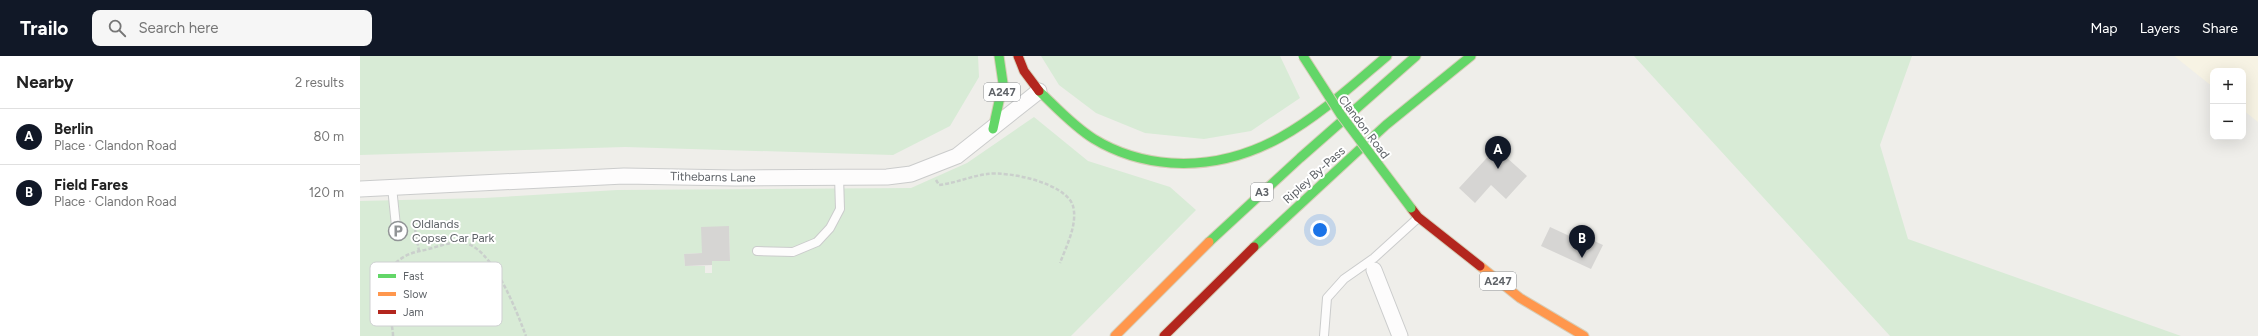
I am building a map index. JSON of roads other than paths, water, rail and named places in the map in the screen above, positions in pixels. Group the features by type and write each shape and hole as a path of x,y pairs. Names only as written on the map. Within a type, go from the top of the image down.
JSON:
{"main road":[{"name":"A247","path":"993,129 1004,81 1003,65 999,56"},
{"name":"A247","path":"1018,56 1024,71 1039,91"},
{"name":"Clandon Road","path":"1303,56 1323,91 1418,217"},
{"path":"1039,91 1087,134 1113,149 1145,160 1178,165 1202,165 1243,156 1288,134 1309,120 1387,56"},
{"name":"Ripley By-Pass","path":"1115,336 1179,269 1313,144 1416,56"},
{"name":"Ripley By-Pass","path":"1164,336 1268,233 1386,125 1471,56"},
{"name":"A247","path":"1418,217 1520,298 1584,336"}],"street":[{"name":"Tithebarns Lane","path":"360,189 624,176 735,178 839,176 887,177 911,174 957,156 993,129 1039,91"},
{"path":"1374,264 1400,336"}],"lane":[{"path":"757,251 793,252 817,242 830,228 840,209 839,176"},
{"path":"392,187 396,226"},
{"path":"1324,336 1327,298 1344,279 1374,264 1418,217"}],"place":[{"name":"Berlin","path":"1498,169"},
{"name":"Oldlands Copse Car Park","path":"398,231"},
{"name":"Field Fares","path":"1582,258"}]}
